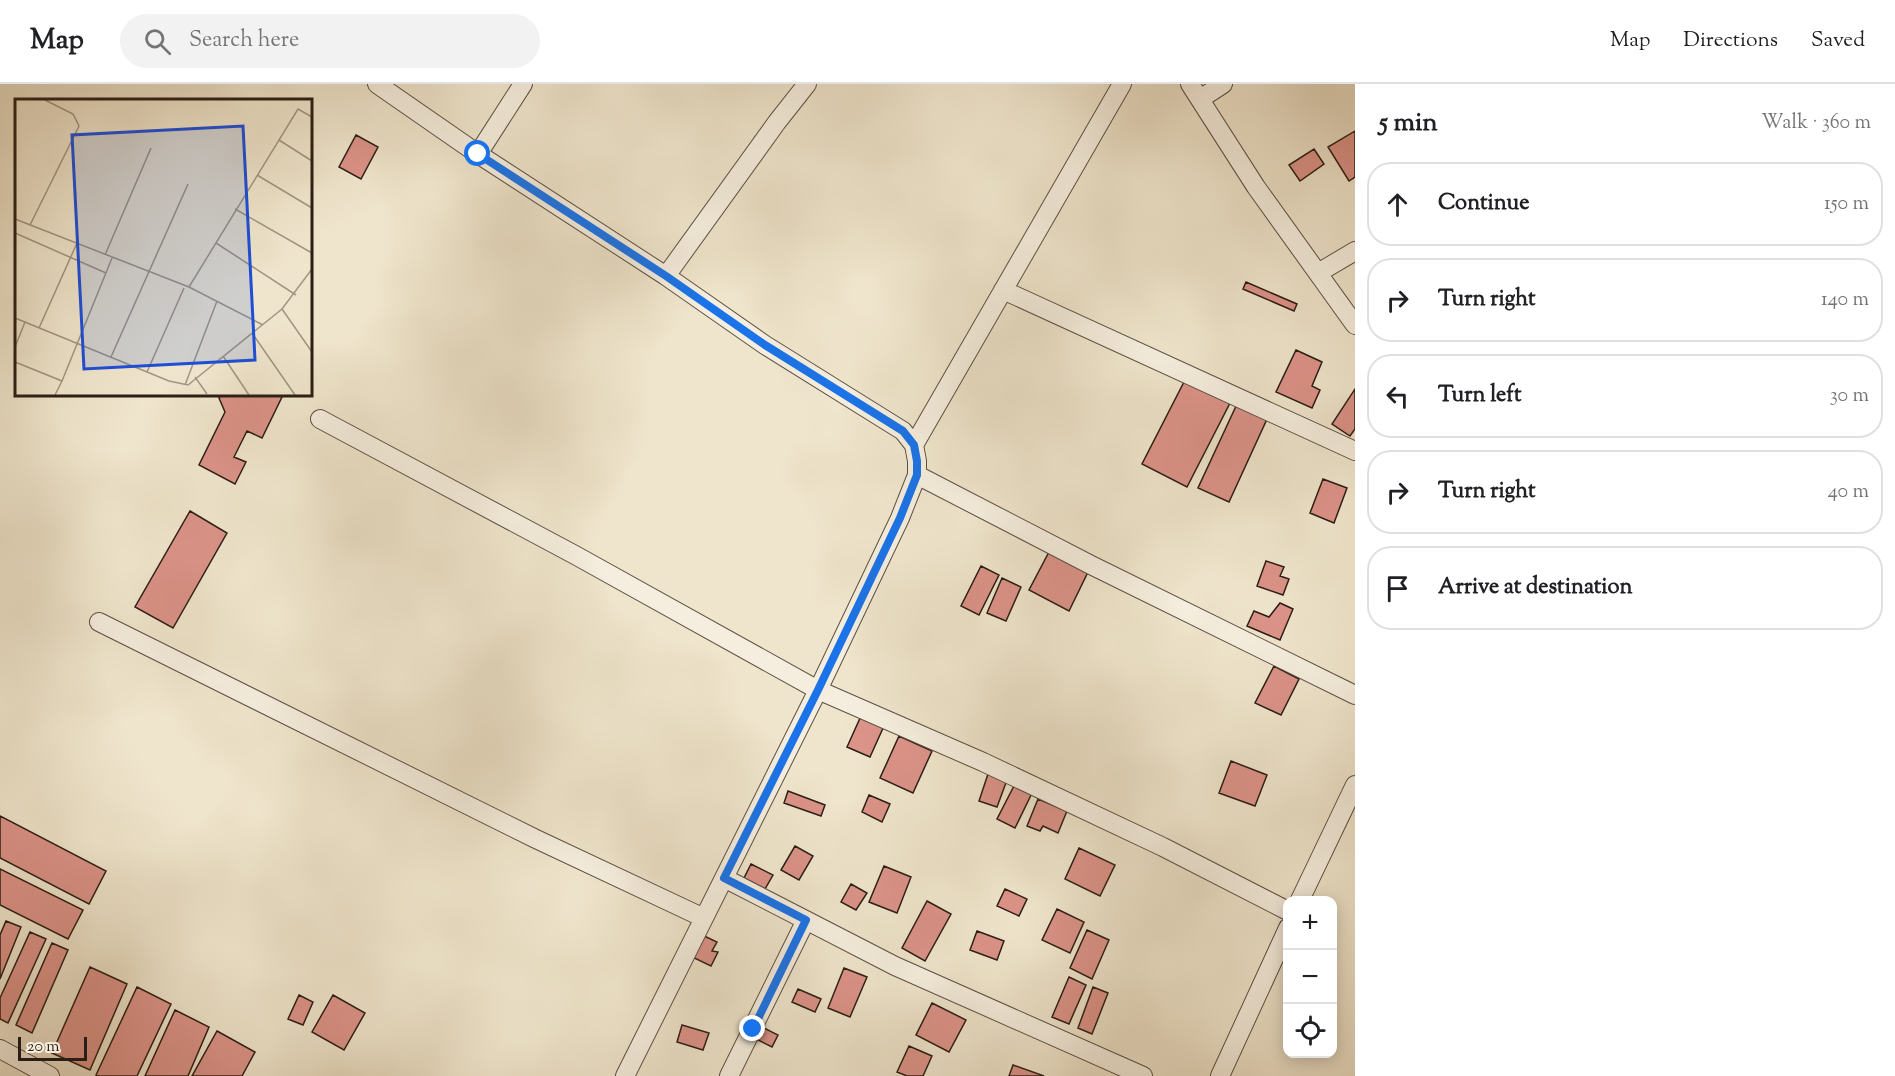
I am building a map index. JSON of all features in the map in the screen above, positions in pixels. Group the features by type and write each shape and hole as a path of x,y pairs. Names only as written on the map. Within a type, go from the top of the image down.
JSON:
{"street":[{"path":"377,84 478,154 666,276 765,345 903,431 914,445 917,475 900,518 818,690 625,1076"},
{"path":"478,154 524,84"},
{"path":"666,276 807,84"},
{"path":"914,445 1122,84"},
{"path":"1223,84 1195,91 1256,187 1355,326"},
{"path":"1318,273 1355,251"},
{"path":"1003,290 1355,451"},
{"path":"320,419 574,555 818,690 994,767 1163,847 1283,909"},
{"path":"917,475 1091,565 1355,695"},
{"path":"99,622 536,839 704,918"},
{"path":"1302,896 1355,785"},
{"path":"724,878 895,966 1143,1076"},
{"path":"729,1076 806,920"},
{"path":"1220,1076 1283,937"},
{"path":"0,1048 50,1076"}],"building":[{"path":"1355,131 1355,177 1349,181 1328,147"},
{"path":"356,135 378,147 361,179 339,167"},
{"path":"1314,149 1324,164 1300,181 1289,165"},
{"path":"1246,282 1297,304 1294,311 1243,289"},
{"path":"1296,350 1322,362 1312,386 1320,390 1312,408 1276,392"},
{"path":"1185,380 1230,403 1187,487 1142,464"},
{"path":"1355,389 1355,429 1350,436 1332,424"},
{"path":"220,396 282,397 262,438 247,431 234,457 246,462 235,484 199,465 225,412"},
{"path":"1237,404 1267,419 1229,502 1198,488"},
{"path":"1323,479 1347,488 1334,523 1310,513"},
{"path":"190,511 227,533 173,628 135,607"},
{"path":"1050,550 1089,570 1069,611 1029,590"},
{"path":"1266,561 1284,567 1280,576 1289,579 1283,595 1257,586"},
{"path":"981,566 999,575 979,615 961,606"},
{"path":"1002,578 1021,587 1006,621 987,613"},
{"path":"1280,603 1293,609 1280,640 1247,626 1254,611 1269,617"},
{"path":"1274,666 1299,679 1281,715 1255,703"},
{"path":"861,716 884,726 870,757 847,747"},
{"path":"899,736 932,751 913,793 880,778"},
{"path":"1231,761 1267,775 1255,806 1219,793"},
{"path":"988,774 1007,780 997,807 979,801"},
{"path":"1016,782 1033,791 1015,828 997,819"},
{"path":"788,791 825,805 821,816 784,803"},
{"path":"869,795 890,804 882,822 862,812"},
{"path":"1038,799 1067,811 1058,833 1043,826 1040,831 1027,826"},
{"path":"0,816 106,871 89,904 0,858"},
{"path":"795,846 813,856 799,880 781,870"},
{"path":"1079,848 1115,865 1100,896 1065,879"},
{"path":"751,864 773,875 765,889 744,878"},
{"path":"884,866 911,877 897,913 869,902"},
{"path":"0,869 83,910 68,939 0,905"},
{"path":"851,884 867,893 856,910 841,902"},
{"path":"1005,889 1027,899 1019,916 997,906"},
{"path":"927,901 951,914 925,961 902,948"},
{"path":"1057,909 1084,922 1070,953 1042,940"},
{"path":"6,921 21,927 0,979 0,935"},
{"path":"1087,930 1109,940 1092,979 1070,968"},
{"path":"977,931 1004,941 997,960 970,950"},
{"path":"30,932 46,939 8,1023 0,1019 0,998"},
{"path":"700,934 717,942 712,951 718,952 711,966 690,956"},
{"path":"52,943 68,950 32,1033 16,1025"},
{"path":"90,967 127,984 90,1070 52,1053"},
{"path":"844,968 867,977 850,1017 828,1008"},
{"path":"1069,977 1086,985 1069,1024 1052,1017"},
{"path":"137,987 171,1004 137,1076 96,1075"},
{"path":"1093,987 1108,993 1092,1034 1078,1028"},
{"path":"798,989 821,999 815,1012 792,1002"},
{"path":"299,995 313,1002 303,1025 288,1019"},
{"path":"333,995 365,1013 344,1050 312,1032"},
{"path":"932,1003 966,1020 949,1052 916,1035"},
{"path":"175,1010 209,1027 188,1076 145,1076"},
{"path":"682,1025 709,1033 703,1050 677,1042"},
{"path":"760,1026 778,1035 772,1047 754,1038"},
{"path":"217,1031 255,1052 242,1076 192,1076"},
{"path":"909,1046 932,1056 923,1076 907,1076 897,1072"},
{"path":"1013,1065 1044,1076 1009,1076"}],"route":[{"path":"478,154 666,276 765,345 903,431 914,445 917,475 900,518 818,690 724,878 806,920 753,1029"}]}
